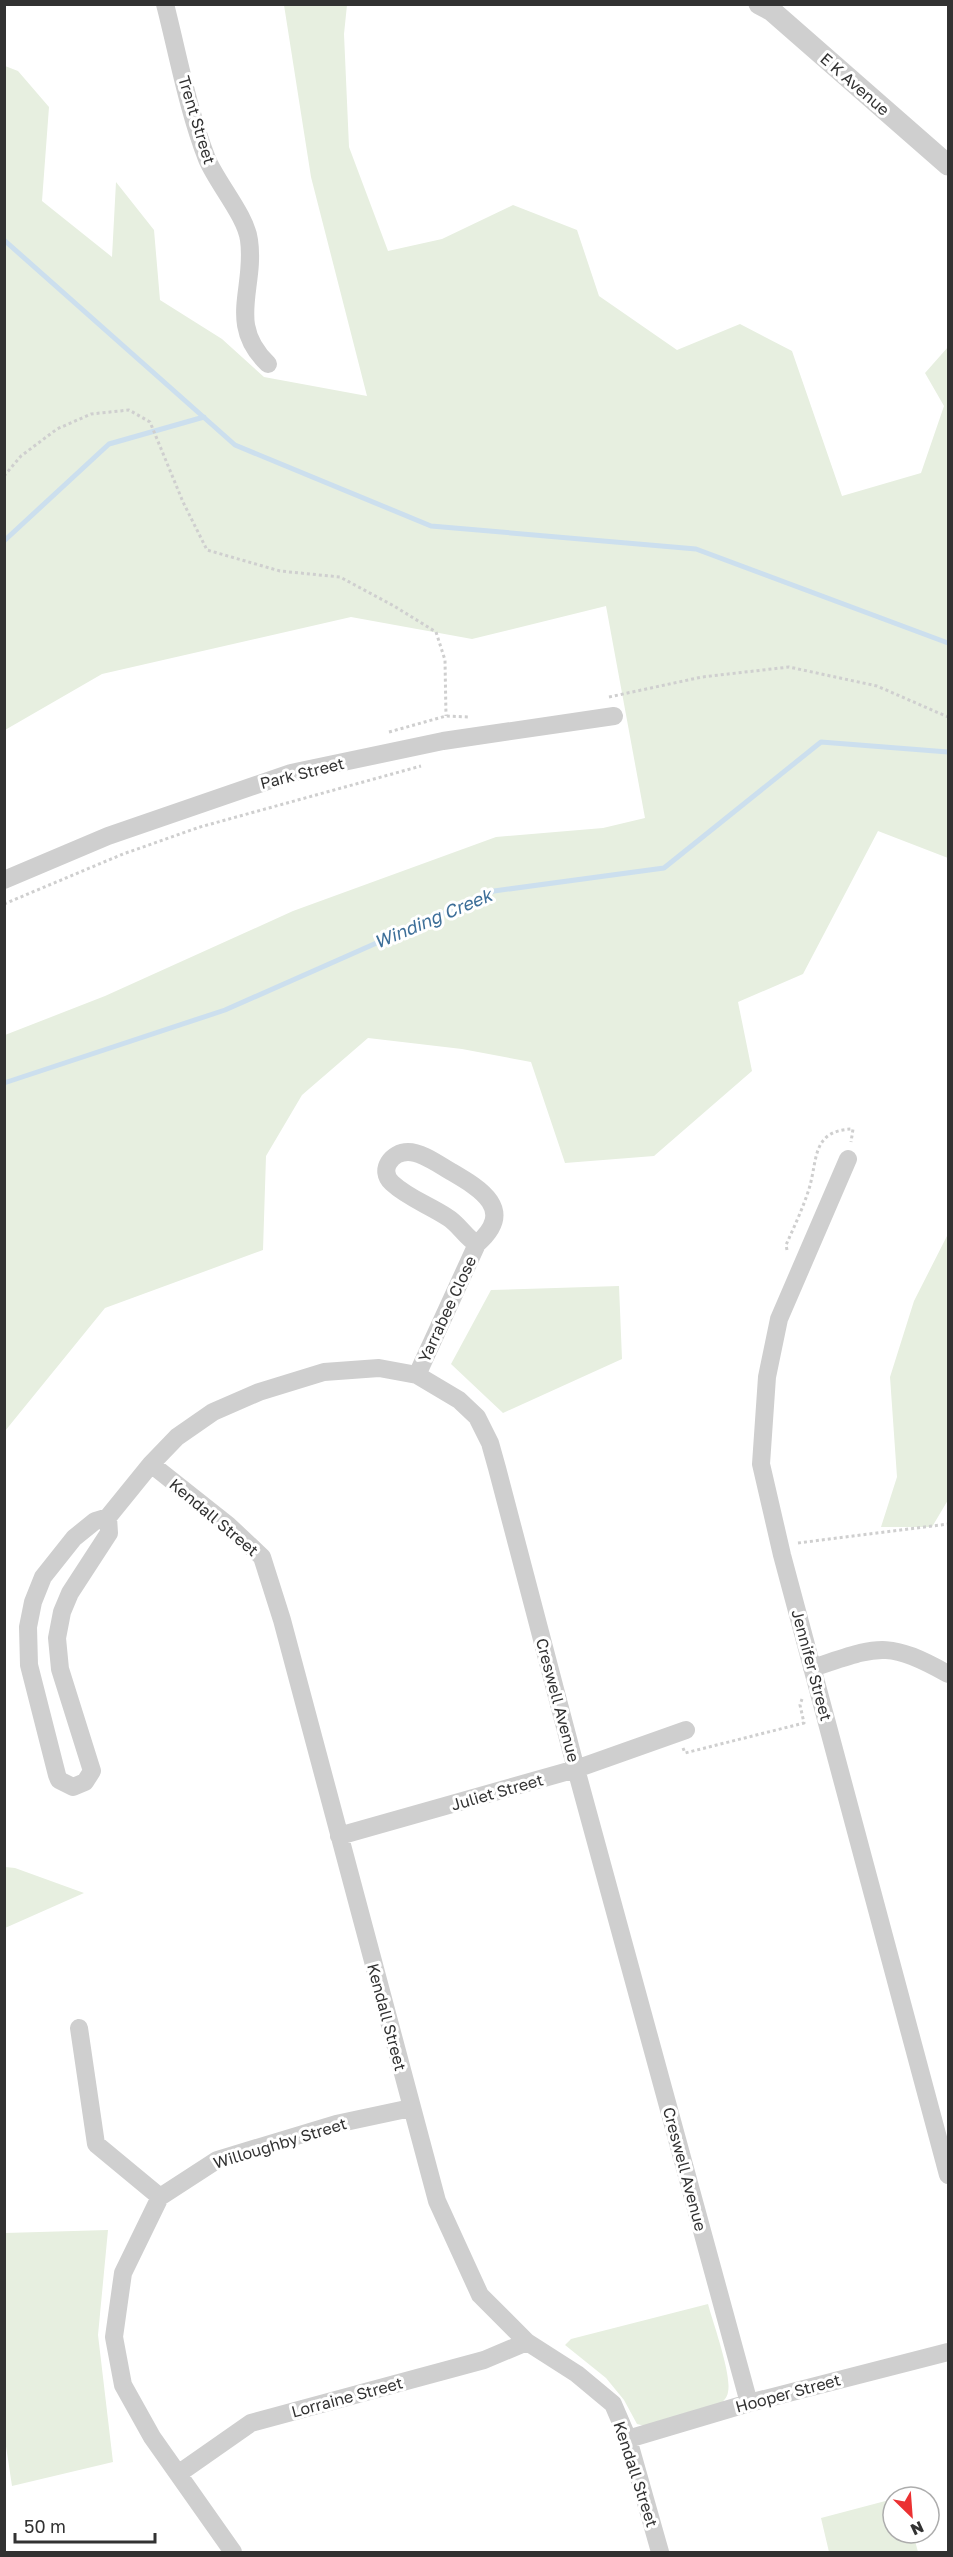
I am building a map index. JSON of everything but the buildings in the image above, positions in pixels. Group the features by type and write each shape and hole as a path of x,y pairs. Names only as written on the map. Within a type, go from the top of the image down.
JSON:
{"street":[{"name":"Trent Street","path":"165,4 203,149 213,172 247,232 249,240 246,335 256,352 268,364"},
{"name":"E K Avenue","path":"759,4 772,11 948,165"},
{"name":"Park Street","path":"4,880 108,836 291,772 465,738 614,716"},
{"name":"Yarrabee Close","path":"417,1375 477,1244 487,1235 492,1224 492,1203 487,1195 438,1164 409,1152 393,1157 387,1168 392,1183 449,1218 477,1244"},
{"name":"Jennifer Street","path":"848,1159 779,1319 767,1377 761,1464 790,1542 812,1668 948,2175"},
{"name":"Creswell Avenue","path":"108,1516 109,1533 70,1593 62,1612 57,1638 60,1669 92,1771 85,1782 73,1787 63,1783 57,1775 29,1665 28,1627 33,1602 43,1577 74,1538 95,1521 108,1516 151,1464 177,1437 213,1412 259,1392 324,1372 379,1368 417,1375 459,1400 477,1417 490,1443 576,1769 749,2403"},
{"name":"Kendall Street","path":"151,1464 228,1525 262,1557 282,1620 437,2201 480,2295 526,2342 577,2374 612,2404 628,2439 660,2553"},
{"path":"812,1668 866,1651 886,1648 909,1654 948,1674"},
{"name":"Juliet Street","path":"339,1836 576,1769 686,1730"},
{"path":"79,2028 96,2144 160,2197 123,2273 114,2337 123,2385 152,2437 233,2553"},
{"name":"Willoughby Street","path":"160,2197 216,2160 336,2124 411,2108"},
{"name":"Lorraine Street","path":"178,2474 251,2423 484,2360 526,2342"},
{"name":"Hooper Street","path":"628,2439 749,2403 948,2352"}],"path":[{"path":"4,476 21,456 57,429 92,414 129,410 150,422 183,502 207,550 280,571 340,577 436,632 444,660 447,716"},
{"path":"617,694 643,692 702,677 789,667 877,686 948,717"},
{"path":"460,717 465,738"},
{"path":"4,904 123,854 200,827 423,766"},
{"path":"790,1542 948,1524"},
{"path":"685,1753 804,1723 800,1705 803,1694"}],"green space":[{"path":"284,5 347,5 344,34 349,147 388,251 442,239 513,205 577,230 599,296 677,350 740,324 792,351 842,496 921,473 944,406 925,373 948,347 948,858 878,831 803,974 738,1002 752,1071 654,1156 565,1163 531,1062 462,1049 368,1038 302,1095 266,1156 263,1250 105,1308 5,1431 5,1035 105,996 293,911 496,837 603,828 645,818 606,606 472,639 351,617 102,674 5,730 5,66 18,71 49,107 42,201 112,257 116,182 154,230 160,300 222,339 264,377 367,396 311,177"},
{"path":"948,1234 948,1500 932,1527 881,1527 897,1477 890,1377 914,1301"},
{"path":"619,1286 622,1359 503,1413 451,1364 491,1290"},
{"path":"5,1867 15,1868 84,1893 5,1928"},
{"path":"108,2230 98,2335 113,2462 12,2486 4,2433 5,2233"},
{"path":"708,2304 725,2362 728,2384 727,2397 717,2407 645,2426 637,2424 624,2400 606,2378 565,2345 571,2339"},
{"path":"881,2502 881,2545 916,2545 918,2552 829,2552 821,2518"}],"waterway":[{"path":"4,240 235,445 431,526 696,549 948,643"},
{"path":"4,541 109,444 204,417"},
{"name":"Winding Creek","path":"4,1083 225,1010 494,891 664,868 821,742 948,752"}]}
